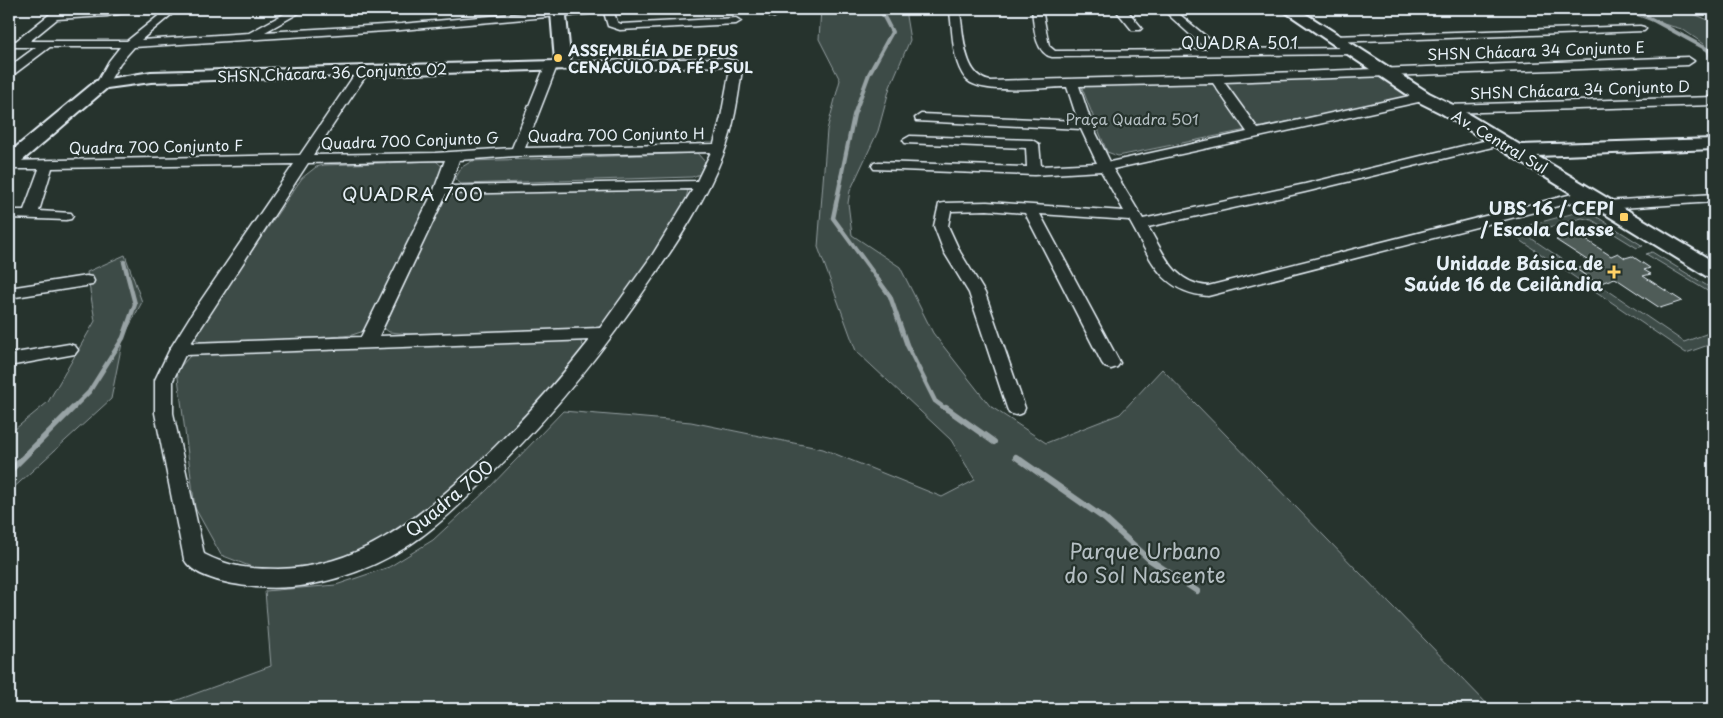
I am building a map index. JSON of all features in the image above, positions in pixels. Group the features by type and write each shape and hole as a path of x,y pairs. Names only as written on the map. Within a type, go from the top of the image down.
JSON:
{"street":[{"path":"13,45 54,16 107,13 130,9"},
{"path":"9,163 102,84 113,62 128,44 173,9"},
{"path":"248,36 301,9"},
{"path":"451,23 455,9"},
{"path":"13,45 128,44 451,23 593,9"},
{"path":"608,9 612,24 620,27 736,21"},
{"name":"SHSN Chácara 34 Conjunto E","path":"958,9 955,12 961,50 968,72 974,80 990,84 1688,61"},
{"path":"1037,9 1044,47 1052,54 1352,51"},
{"path":"1120,9 1136,28"},
{"path":"1167,9 1218,53"},
{"name":"Av. Central Sul","path":"1288,9 1423,97 1447,109 1605,205 1706,260 1714,271"},
{"path":"517,152 557,66 558,13"},
{"path":"1333,39 1640,29"},
{"path":"9,72 44,46"},
{"name":"Quadra 700 Conjunto H","path":"517,152 719,148 736,69 732,64 721,62 557,66"},
{"name":"SHSN Chácara 36 Conjunto 02","path":"102,84 151,78 557,66"},
{"name":"Quadra 700","path":"363,71 199,316 179,349 164,380 164,412 195,559 218,572 252,578 304,578 350,564 392,545 441,510 486,468 547,406 606,334 660,256 702,185 719,148"},
{"path":"1216,78 1255,134"},
{"path":"1072,82 1086,125 1105,167 1170,276 1186,287 1208,291 1588,194"},
{"path":"880,166 1034,171 1105,167 1423,97"},
{"name":"SHSN Chácara 34 Conjunto D","path":"1447,109 1714,101"},
{"path":"921,118 1086,125"},
{"path":"910,140 1032,144 1034,171"},
{"path":"1016,408 977,294 952,252 941,226 944,208 987,206 1137,220 1305,188 1500,141"},
{"path":"1516,151 1714,144"},
{"name":"Quadra 700 Conjunto G","path":"304,160 453,156 517,152"},
{"path":"367,343 441,190 453,156"},
{"name":"Quadra 700 Conjunto F","path":"9,163 304,160"},
{"path":"30,214 47,164"},
{"path":"441,190 702,185"},
{"path":"1605,205 1714,198"},
{"path":"1030,209 1111,363"},
{"path":"9,214 66,216"},
{"path":"9,292 86,281"},
{"path":"179,349 606,334"},
{"path":"9,360 69,350"}],"green space":[{"name":"Parque Urbano do Sol Nascente","path":"821,9 907,9 906,16 910,40 890,87 878,131 850,191 848,203 852,235 900,267 933,333 990,406 1046,443 1120,414 1162,369 1492,709 153,709 271,666 265,591 336,585 389,567 433,540 487,490 563,411 691,422 823,449 942,497 975,480 951,440 856,351 818,247 827,130 840,80 819,39"},
{"path":"1620,9 1682,9 1713,22 1714,68 1704,44 1682,29 1652,21"},
{"name":"Praça Quadra 501","path":"1383,75 1414,94 1409,97 1118,156 1107,152 1082,88 1084,85"},
{"path":"697,153 705,162 700,174 692,177 461,184 455,179 462,167 472,161"},
{"path":"436,161 445,169 366,327 361,332 331,337 205,343 194,339 203,322 302,178 316,167 324,165"},
{"path":"666,188 688,190 685,203 614,315 604,325 592,329 409,334 389,332 384,328 443,201 452,194"},
{"path":"1586,210 1643,246 1637,248 1592,220 1582,218 1525,234 1684,342 1714,331 1714,343 1686,353 1507,231"},
{"path":"1652,252 1714,290 1714,295 1646,254"},
{"path":"125,255 142,302 123,338 111,399 9,492 9,434 48,402 95,321 87,272"},
{"path":"579,339 586,350 470,478 402,532 338,561 289,568 257,569 221,555 195,508 177,370 191,355"}],"building":[{"name":"Unidade Básica de Saúde 16 de Ceilândia","path":"1577,234 1611,256 1618,253 1625,258 1632,256 1650,268 1644,270 1651,274 1643,276 1682,301 1660,308 1615,278 1598,284 1576,269 1593,264 1556,240"}],"waterway":[{"path":"841,177 854,115 869,74 892,32 880,9"},
{"path":"1633,9 1714,53"},
{"path":"842,175 833,218 890,296 907,345 935,401 947,410"},
{"path":"9,472 89,392 123,338 135,304 124,262"},
{"path":"946,408 994,442"},
{"path":"1016,457 1105,519 1150,560 1197,591"}],"place":[{"name":"ASSEMBLÉIA DE DEUS CENÁCULO DA FÉ P SUL","path":"558,58"},
{"name":"UBS 16 / CEPI / Escola Classe","path":"1624,217"},
{"name":"Unidade Básica de Saúde 16 de Ceilândia","path":"1614,272"}],"district":[{"name":"QUADRA 501","path":"1240,42"},
{"name":"QUADRA 700","path":"413,193"}]}
